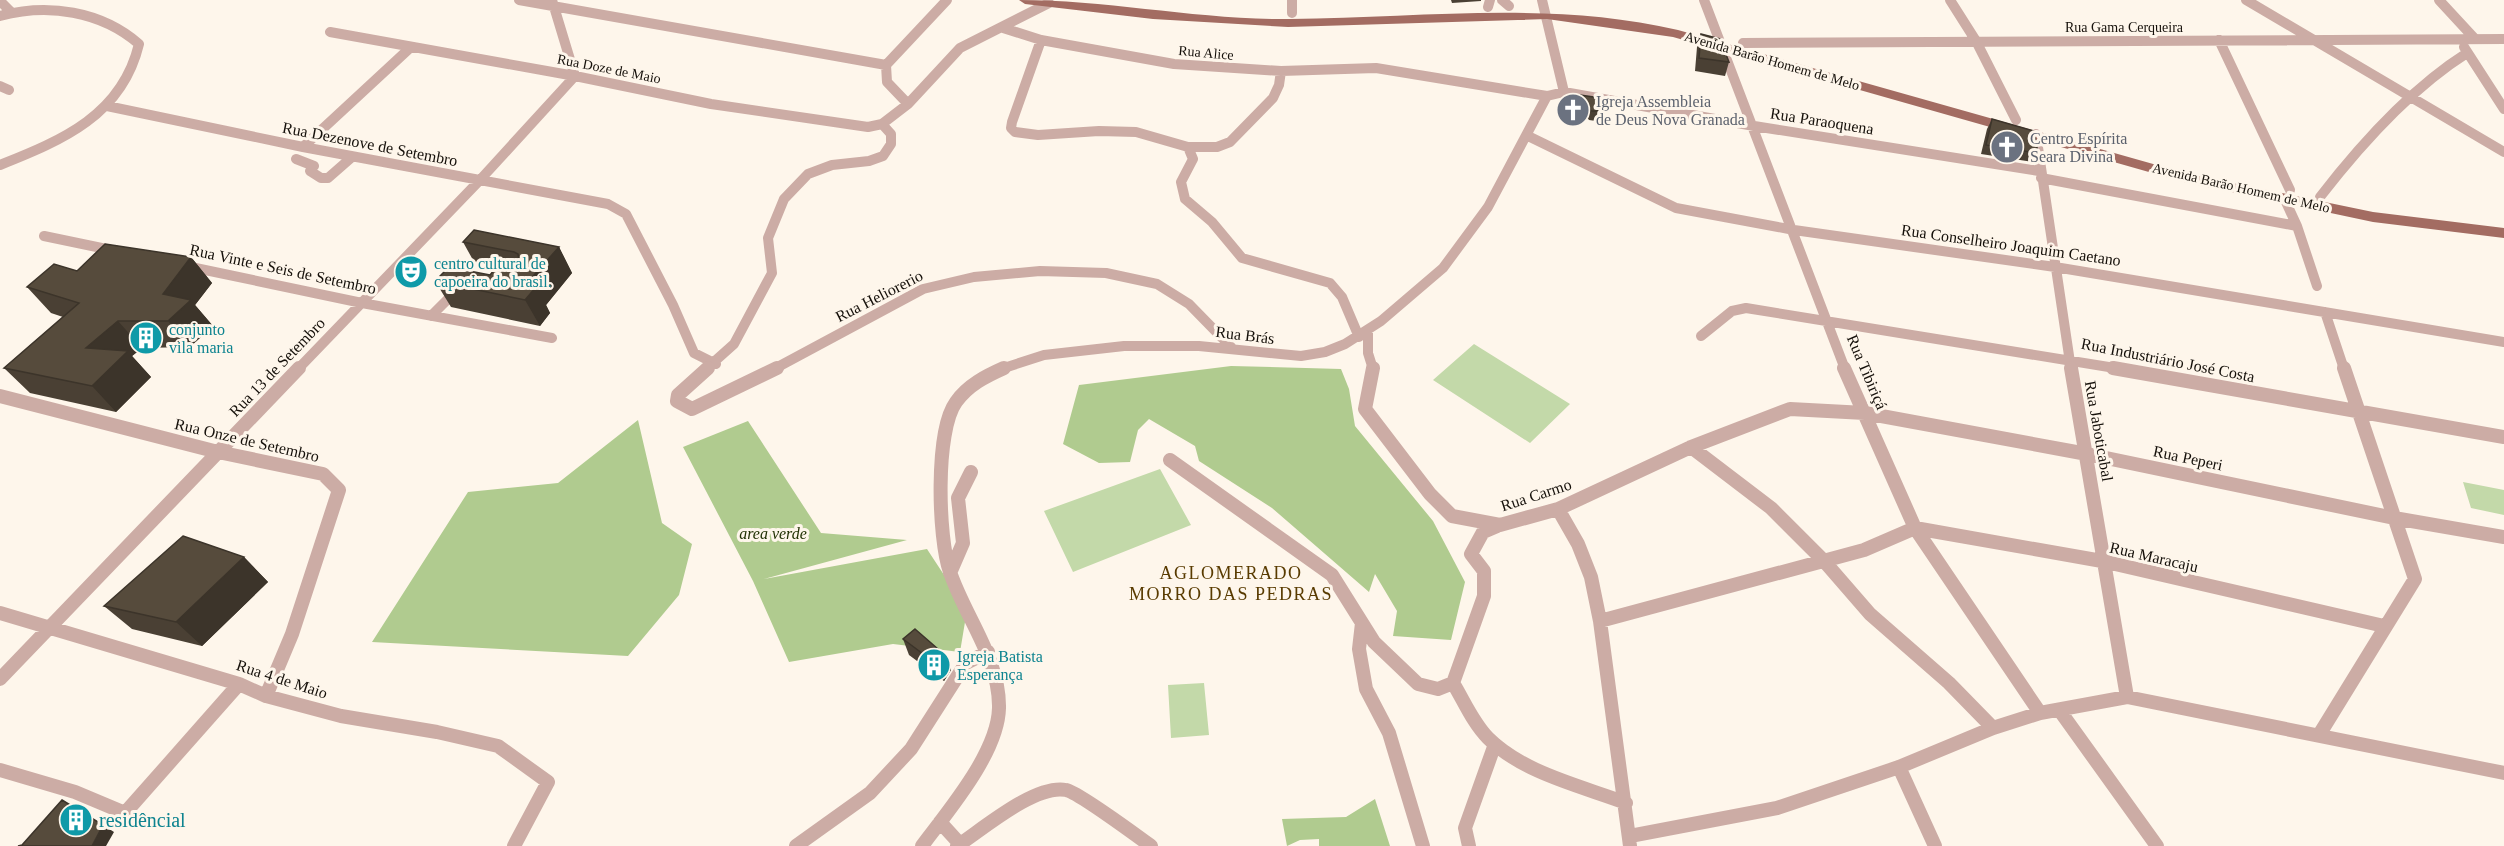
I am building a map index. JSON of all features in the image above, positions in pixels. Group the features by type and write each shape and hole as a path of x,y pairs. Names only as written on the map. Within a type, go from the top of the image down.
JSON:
{"main road":[{"name":"Avenida Barão Homem de Melo","path":"1025,0 1164,16 1288,23 1544,7"},
{"name":"Avenida Barão Homem de Melo","path":"1077,0 1222,12 1292,7 1505,3 1631,16 2184,177 2287,195 2320,197 2504,223"},
{"name":"Avenida Barão Homem de Melo","path":"1718,41 1743,43 2373,217 2504,233"}],"street":[{"path":"519,0 553,3 715,37 886,65"},
{"path":"908,104 886,81 884,72 886,65 947,0"},
{"name":"Rua Tibiriçá","path":"1704,0 1718,41 1794,230 1825,319 1916,528 2040,713"},
{"path":"1950,0 1976,41 2016,120"},
{"path":"2246,0 2504,152"},
{"path":"2439,0 2475,39"},
{"path":"0,1 10,12"},
{"path":"553,3 575,76"},
{"path":"716,364 734,344 772,273 768,238 784,199 808,174 832,165 869,161 883,156 891,144 891,134 882,124 908,104 960,48 1049,3"},
{"path":"1544,7 1564,92"},
{"path":"0,16 10,12 65,11 100,18 126,32 139,44 132,72 107,106 68,133 30,153 0,165"},
{"name":"Rua Alice","path":"1003,28 1041,40 1174,64 1281,71 1376,68 1547,96 1564,92"},
{"name":"Rua Doze de Maio","path":"330,32 575,76 711,104 853,127 882,124"},
{"name":"Rua Gama Cerqueira","path":"1743,43 2308,38 2504,39"},
{"path":"2461,39 2467,53 2504,109"},
{"path":"1041,40 1012,122 1011,128 1015,132 1038,135 1099,131 1136,132 1188,147 1227,145 1237,138 1273,98 1281,81 1281,71"},
{"path":"2219,40 2287,195 2317,286"},
{"path":"303,147 411,47"},
{"path":"2320,197 2354,154 2410,98 2440,69 2467,53"},
{"name":"Rua 13 de Setembro","path":"0,679 479,182 575,76"},
{"name":"Rua Paraoquena","path":"1564,92 2040,174 2297,226"},
{"name":"Rua Brás","path":"922,846 986,751 999,712 988,652 950,573 939,528 944,442 956,402 981,376 1020,361 1112,346 1233,348 1291,357 1326,352 1363,335 1442,268 1499,189 1547,96"},
{"name":"Rua Dezenove de Setembro","path":"107,106 479,182 608,204 626,214 694,353 716,364"},
{"name":"Rua Jaboticabal","path":"2036,134 2040,174 2069,358 2127,697"},
{"name":"Rua Conselheiro Joaquim Caetano","path":"1528,136 1676,208 1794,230 2055,267 2504,342"},
{"path":"1188,147 1193,159 1181,183 1185,199 1212,222 1242,258 1330,283 1342,297 1363,335"},
{"path":"296,159 314,166 310,171 314,175 328,178 352,157"},
{"path":"44,236 123,252"},
{"name":"Rua Vinte e Seis de Setembro","path":"169,262 362,303 552,338"},
{"name":"Rua Heliorerio","path":"716,364 688,385 676,401 692,409 729,393 923,289 975,276 1074,272 1135,276 1178,295 1209,322 1233,348"},
{"path":"431,316 458,288 471,283"},
{"name":"Rua Industriário José Costa","path":"1701,336 1732,311 1746,308 2069,358 2358,413 2504,437"},
{"path":"2319,735 2415,579 2325,312"},
{"name":"Rua Carmo","path":"1363,335 1374,370 1365,409 1430,494 1452,516 1474,522 1500,525 1558,509 1691,447 1790,409 1865,413"},
{"name":"Rua Onze de Setembro","path":"0,396 218,452 322,474 339,490 292,634 266,696"},
{"name":"Rua Peperi","path":"1865,413 2087,454 2394,518 2504,537"},
{"path":"1691,447 1771,508 1824,561 1870,614 1949,683 1993,728"},
{"path":"1170,460 1332,575 1374,642 1418,684 1438,689 1453,684"},
{"path":"950,573 961,550 963,540 956,502 958,490 971,472"},
{"path":"1558,509 1578,544 1590,577 1600,621 1630,841 1777,808 1899,767 1993,728 2040,713 2127,697 2504,773"},
{"path":"1453,684 1484,596 1484,571 1471,554 1483,532 1500,525"},
{"path":"1600,621 1864,550 1916,528"},
{"name":"Rua Maracaju","path":"1916,528 2102,561 2384,626"},
{"name":"Rua 4 de Maio","path":"0,613 239,684 266,696 341,716 436,732 498,746 548,782 514,846"},
{"path":"1362,623 1359,649 1366,689 1389,733 1423,846"},
{"path":"796,846 870,793 911,749 966,663 988,652"},
{"path":"0,770 75,792 125,813 239,684"},
{"path":"1453,684 1488,738 1508,753 1541,770 1626,803"},
{"path":"2060,711 2157,846"},
{"path":"1469,846 1465,828 1495,744"},
{"path":"1899,767 1935,846"},
{"path":"940,822 958,845 1023,802 1053,789 1068,790 1151,846"},
{"path":"62,807 75,792"}],"green space":[{"path":"1474,344 1570,404 1530,443 1433,380"},
{"path":"1231,366 1341,369 1349,389 1355,426 1433,521 1465,582 1451,640 1393,636 1397,611 1375,574 1369,592 1272,508 1199,461 1195,446 1149,419 1138,430 1130,462 1099,463 1063,444 1079,385"},
{"path":"638,420 662,523 692,544 679,595 628,656 372,642 468,492 558,483"},
{"name":"area verde","path":"748,421 821,533 907,540 764,579 927,549 967,610 960,652 893,644 789,662 753,581 683,447"},
{"path":"1160,469 1191,525 1073,572 1044,511"},
{"path":"2463,482 2504,490 2504,515 2471,508"},
{"path":"1204,683 1209,735 1171,738 1168,685"},
{"path":"1375,799 1390,846 1319,846 1319,839 1300,840 1287,846 1282,819 1346,817"}],"building":[{"path":"1701,34 1720,39 1729,62 1699,58"},
{"path":"1580,95 1600,98 1598,111 1591,111"},
{"path":"1992,119 2034,131 2038,153 1986,145"},
{"path":"474,230 559,247 526,284 536,287 525,300 435,281 449,267 490,275 495,269 513,266 519,261 518,254 514,252 463,242"},
{"path":"105,244 191,257 163,294 191,300 168,321 118,321 86,348 128,351 92,386 4,368 79,303 27,287 54,264 77,271"},
{"path":"183,536 244,557 176,622 104,606"},
{"path":"915,629 945,655 938,665 903,639"},
{"name":"residêncial","path":"62,800 103,825 92,846 18,846 22,845"}],"place":[{"name":"Igreja Assembleia de Deus Nova Granada","path":"1573,110"},
{"name":"Centro Espírita Seara Divina","path":"2007,147"},
{"name":"centro cultural de capoeira do brasil.","path":"411,272"},
{"name":"conjunto vila maria","path":"146,338"},
{"name":"Igreja Batista Esperança","path":"934,665"},
{"name":"residêncial","path":"76,820"}],"district":[{"name":"AGLOMERADO MORRO DAS PEDRAS","path":"1231,583"}]}
